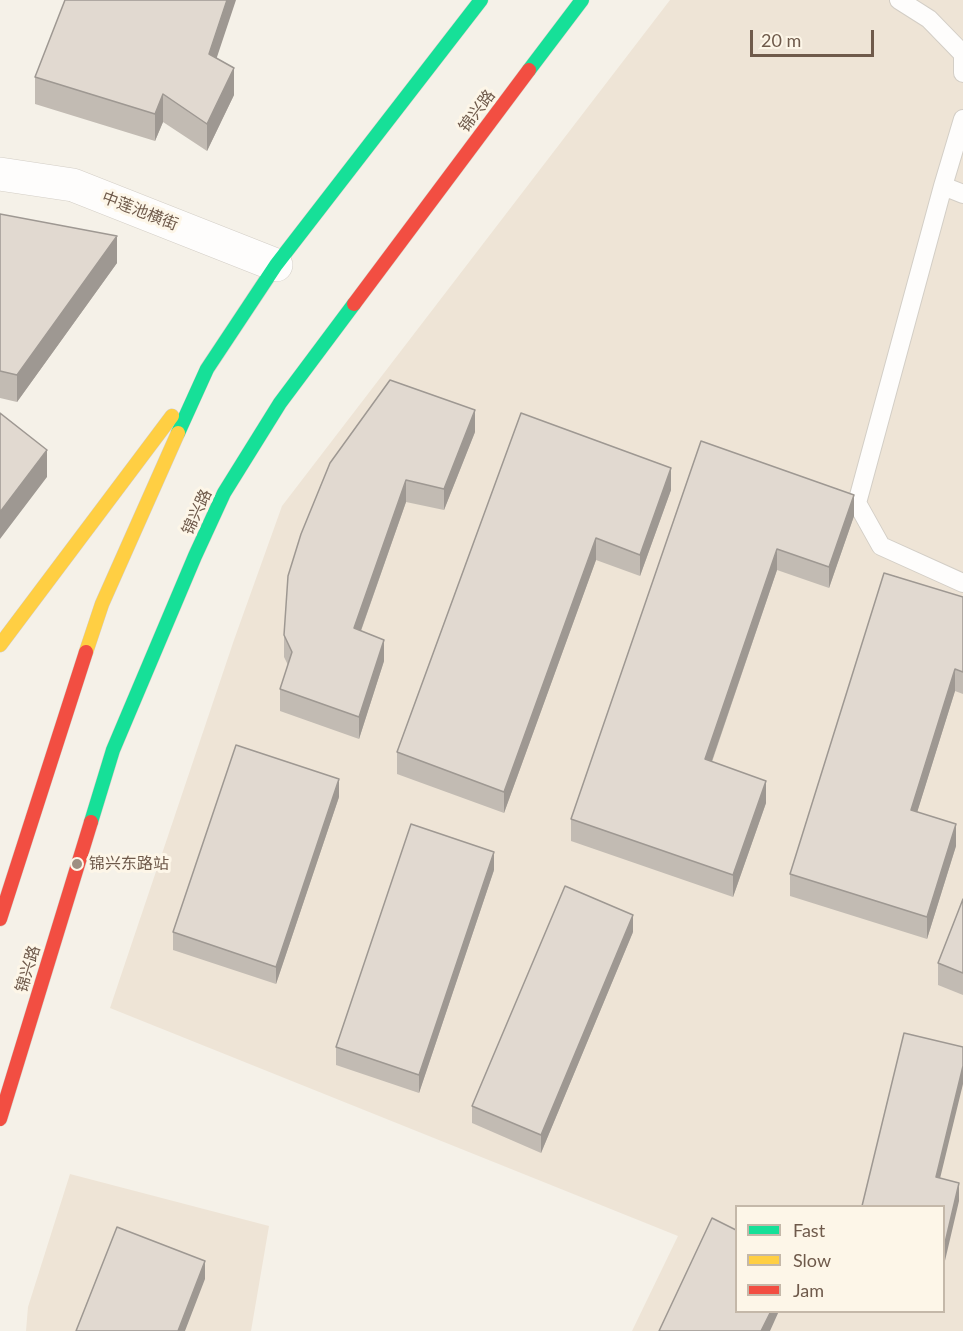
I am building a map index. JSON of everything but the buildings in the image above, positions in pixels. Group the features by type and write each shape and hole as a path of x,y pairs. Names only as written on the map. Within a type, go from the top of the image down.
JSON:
{"main road":[{"path":"0,645 207,369 276,265 481,0"},
{"name":"锦兴路","path":"0,1119 112,750 224,493 280,403 582,0"},
{"path":"0,919 102,604 207,369"}],"street":[{"name":"中莲池横街","path":"0,174 73,185 276,265"}],"lane":[{"path":"899,0 929,19 963,54 963,73"},
{"path":"963,119 942,186 857,503 881,546 963,583"},
{"path":"942,186 963,194"}],"shaded area":[{"path":"670,0 963,0 963,1331 632,1331 678,1236 110,1008 234,640 282,506"},
{"path":"70,1174 269,1226 251,1331 26,1331 28,1307"}],"traffic: fast":[{"path":"178,433 207,369 276,265 481,0"},
{"path":"529,70 582,0"},
{"path":"91,822 113,750 224,493 280,403 354,304"}],"traffic: slow":[{"path":"0,645 172,416"},
{"path":"86,652 102,604 178,433"}],"traffic: jam":[{"path":"354,304 529,70"},
{"path":"0,919 86,652"},
{"path":"0,1119 91,822"}],"place":[{"name":"锦兴东路站","path":"77,864"}]}
